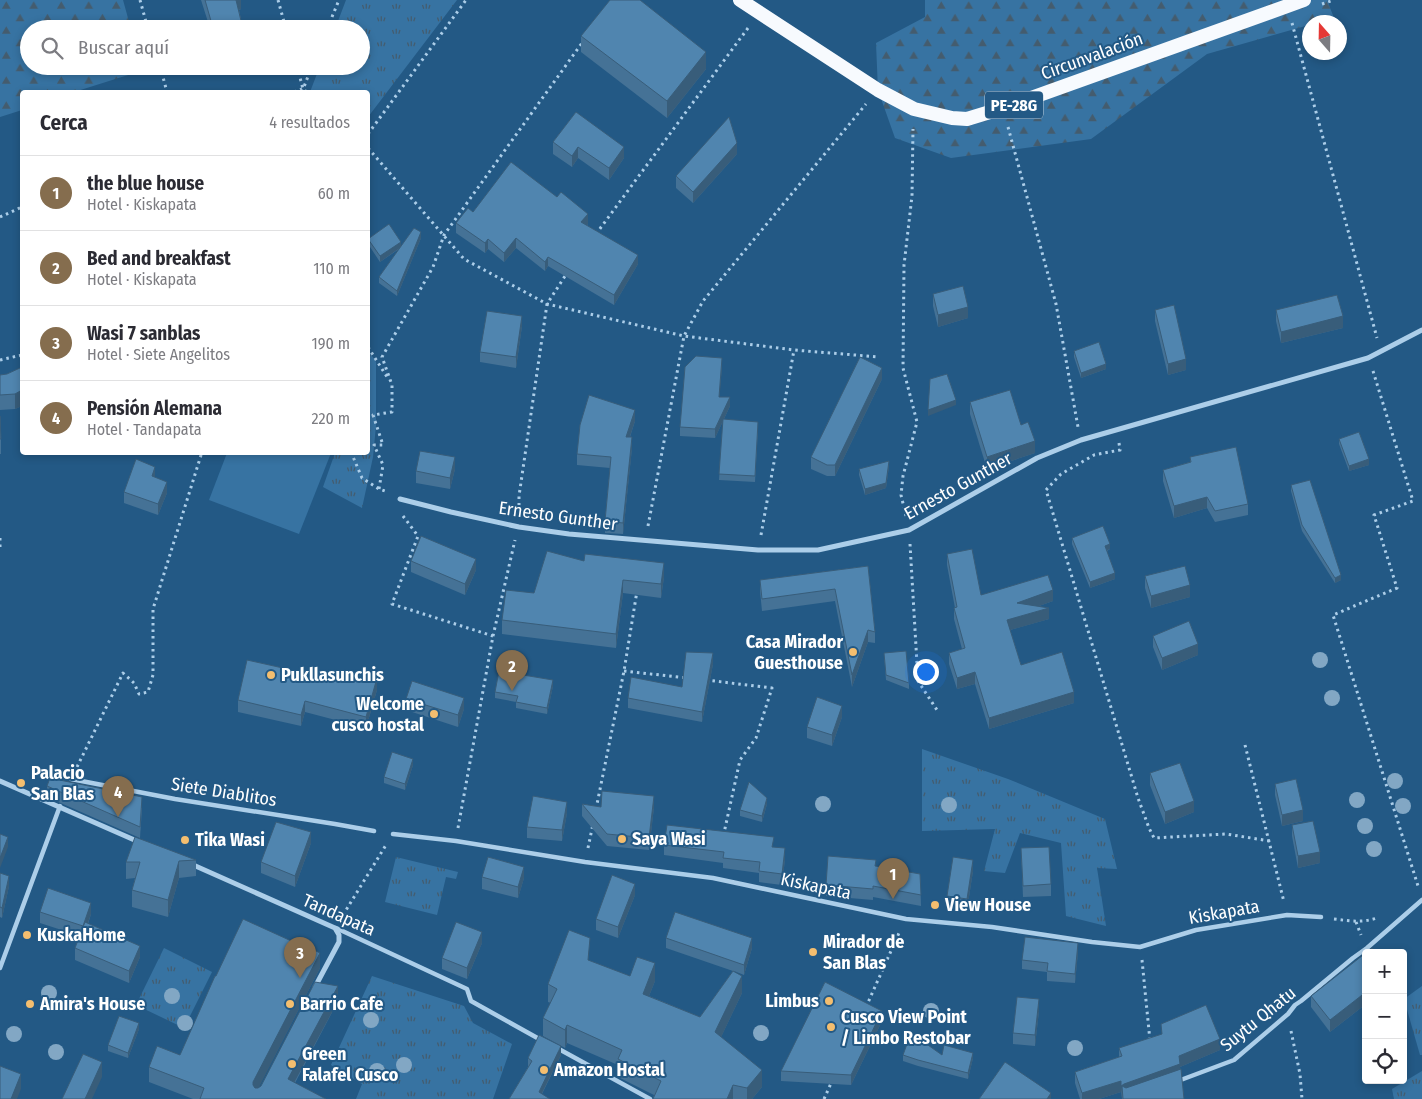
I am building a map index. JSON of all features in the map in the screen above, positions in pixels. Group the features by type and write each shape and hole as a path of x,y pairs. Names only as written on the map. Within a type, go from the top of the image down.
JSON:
{"highway":[{"name":"Circunvalación","path":"740,0 878,90 914,109 952,118 967,119 1003,108 1304,0"}],"street":[{"name":"Ernesto Gunther","path":"400,499 519,527 569,534 758,550 818,550 909,530 1037,458 1081,440 1368,358 1381,353 1422,330"},
{"name":"Siete Diablitos","path":"71,779 175,799 374,831"},
{"path":"0,781 148,846"},
{"path":"0,968 60,806"},
{"name":"Kiskapata","path":"393,834 456,841 585,862 713,878 906,919 992,927 1140,947 1196,930 1288,915 1321,917"},
{"name":"Tandapata","path":"184,861 467,989 471,1001 650,1099"},
{"name":"Suytu Qhatu","path":"1173,1083 1234,1060 1288,1014 1295,1005 1367,948 1422,900"},
{"path":"312,995 339,942 339,935 335,928"}],"path":[{"path":"140,0 146,20"},
{"path":"278,0 284,20"},
{"path":"331,20 339,0"},
{"path":"370,131 466,0"},
{"path":"1316,6 1334,0"},
{"path":"1287,6 1381,353"},
{"path":"592,239 759,13"},
{"path":"379,489 383,465 374,445 383,445 373,415 392,412 392,385 382,357 433,267 444,235 584,40"},
{"path":"162,75 166,90"},
{"path":"299,75 302,90"},
{"path":"302,90 308,75"},
{"path":"646,540 684,336 703,301 871,97"},
{"path":"1006,119 1056,304 1081,440"},
{"path":"913,128 912,196 904,265 903,368 917,422 903,476 901,495 909,530 918,682 937,710"},
{"path":"370,150 464,259 547,304 684,336 794,350 879,357"},
{"path":"0,217 20,208"},
{"path":"456,841 493,636 519,527 519,496 547,304 569,270"},
{"path":"370,350 392,385"},
{"path":"758,550 794,350"},
{"path":"0,360 20,355"},
{"path":"1368,358 1414,501 1374,515 1397,588 1333,615 1419,888"},
{"path":"1118,430 1120,450 1094,455 1062,474 1046,490 1138,798 1149,828 1154,838 1226,834 1270,841"},
{"path":"71,779 123,673 134,683 139,694 148,692 153,675 153,608 201,455"},
{"path":"352,455 362,478 400,499 399,510 418,536 400,585 390,604 493,636"},
{"path":"0,538 0,548"},
{"path":"595,814 624,672 638,587"},
{"path":"624,672 693,679"},
{"path":"703,680 772,688 756,738 740,760 722,841"},
{"path":"1245,745 1288,915"},
{"path":"585,862 593,824"},
{"path":"335,928 393,834"},
{"path":"1321,917 1356,922"},
{"path":"866,1008 906,919"},
{"path":"1140,947 1150,1042"},
{"path":"1288,1014 1300,1074 1302,1099"},
{"path":"824,1099 833,1079"}],"green space":[{"path":"0,0 123,0 129,20 20,20 20,75 128,75 80,90 20,90 20,111 0,117"},
{"path":"346,0 457,0 370,114 370,90 311,90 317,75 370,75 370,20 338,20"},
{"path":"925,0 1327,0 1333,15 1302,15 1302,27 1207,54 1091,139 951,158 895,138 878,90 876,43 925,17"},
{"path":"370,353 376,362 376,425 373,457 362,508 323,487 334,455 370,455"},
{"path":"226,455 330,455 299,534 209,500"},
{"path":"922,749 1008,779 1105,819 1117,869 1097,868 1106,926 1066,916 1061,843 1020,833 1005,873 984,871 995,829 922,831"},
{"path":"396,857 458,872 456,879 446,877 437,915 385,902"},
{"path":"164,948 212,972 184,1028 136,1005"},
{"path":"372,976 464,1006 473,1023 512,1044 493,1099 356,1099 362,1084 331,1065"},
{"path":"1422,986 1422,1055 1420,1055 1407,1010 1407,997"},
{"path":"1422,1071 1422,1099 1394,1099 1392,1089 1400,1084 1407,1084 1407,1080"}],"building":[{"path":"205,0 236,0 241,20 211,20"},
{"path":"610,0 640,0 706,52 667,101 581,36"},
{"path":"576,112 624,147 609,168 578,147 572,156 553,142"},
{"path":"729,117 737,143 693,192 676,176"},
{"path":"511,162 557,197 561,192 588,214 581,222 638,255 614,295 548,257 545,262 516,238 504,253 488,239 485,243 456,223 468,208 473,212"},
{"path":"389,224 401,242 380,256 370,242 370,238"},
{"path":"414,228 421,232 397,291 379,277"},
{"path":"963,286 968,307 938,315 933,294"},
{"path":"1337,295 1343,316 1281,332 1276,310"},
{"path":"1174,305 1186,359 1168,364 1155,310"},
{"path":"487,311 522,316 516,357 480,352"},
{"path":"1099,342 1106,364 1081,373 1074,351"},
{"path":"696,356 722,358 719,397 730,397 715,429 680,427 685,367"},
{"path":"860,357 882,368 835,465 827,465 811,457"},
{"path":"20,368 20,391 15,394 0,395 0,375"},
{"path":"947,374 956,400 928,410 930,379"},
{"path":"1010,390 1021,425 1028,422 1035,441 987,457 970,402"},
{"path":"589,395 635,410 626,437 632,437 623,523 605,521 611,457 577,454 580,425"},
{"path":"723,419 758,422 755,476 719,474"},
{"path":"1359,432 1369,459 1349,466 1339,439"},
{"path":"1236,447 1248,504 1215,511 1207,497 1174,506 1163,470 1191,462 1190,457"},
{"path":"420,451 455,457 450,478 416,471"},
{"path":"136,459 155,467 152,476 167,482 158,504 124,492"},
{"path":"889,461 886,483 865,489 859,469"},
{"path":"1310,480 1341,575 1335,578 1302,525 1291,485"},
{"path":"1103,526 1110,544 1105,546 1115,573 1090,582 1072,538"},
{"path":"421,536 476,559 465,584 411,561"},
{"path":"972,549 981,595 1048,575 1053,590 1017,603 1049,608 1007,620 1021,665 1062,652 1074,692 989,718 975,672 957,678 949,653 965,648 954,608 957,607 947,554"},
{"path":"547,551 584,561 585,554 664,563 661,584 623,580 616,634 502,620 506,590 534,593"},
{"path":"868,566 875,632 868,630 852,675 835,589 762,599 760,580"},
{"path":"1185,566 1190,585 1151,596 1145,576"},
{"path":"1189,621 1198,644 1162,658 1153,636"},
{"path":"906,651 909,683 886,675 884,653"},
{"path":"686,652 713,653 702,712 628,698 631,677 682,687"},
{"path":"247,660 341,681 344,670 377,678 366,717 305,701 301,715 238,700"},
{"path":"499,671 553,680 547,708 516,702 518,696 495,692"},
{"path":"412,681 464,698 458,715 406,699"},
{"path":"817,697 842,706 832,735 807,727"},
{"path":"392,752 413,759 405,784 384,777"},
{"path":"1180,763 1194,801 1165,812 1150,773"},
{"path":"50,778 142,797 140,827 47,786"},
{"path":"1296,779 1303,810 1282,815 1275,784"},
{"path":"749,782 767,798 762,816 740,810"},
{"path":"602,791 654,796 649,838 607,834 582,804 601,807"},
{"path":"533,796 567,802 562,830 527,827"},
{"path":"1313,821 1320,852 1298,856 1292,825"},
{"path":"276,822 311,832 295,876 261,862"},
{"path":"667,825 774,837 772,847 785,848 782,874 759,871 760,862 723,858 724,852 664,845"},
{"path":"0,834 8,837 0,858"},
{"path":"135,837 196,860 179,861 168,900 132,890 140,862 126,862"},
{"path":"1049,847 1051,884 1023,886 1021,848"},
{"path":"828,856 876,860 875,866 920,874 921,895 873,886 873,889 826,885"},
{"path":"488,857 524,867 518,887 482,877"},
{"path":"953,857 973,860 967,899 947,896"},
{"path":"0,873 9,876 2,908 0,907"},
{"path":"612,875 635,884 618,927 596,919"},
{"path":"48,888 91,903 83,926 40,912"},
{"path":"675,912 752,938 744,965 666,938"},
{"path":"243,919 298,944 299,942 320,953 253,1085 255,1088 261,1086 315,982 338,986 288,1079 326,1099 200,1099 204,1088 149,1067 157,1046 180,1055"},
{"path":"85,922 140,946 129,971 75,948"},
{"path":"456,922 482,932 467,968 442,958"},
{"path":"569,930 590,938 588,960 630,976 637,957 655,963 643,994 700,1017 733,971 742,976 715,1032 762,1070 747,1088 733,1085 727,1099 653,1099 661,1081 618,1059 622,1050 567,1025 565,1030 543,1018 557,989 548,984"},
{"path":"1025,937 1078,943 1075,974 1047,971 1048,963 1022,960"},
{"path":"1362,956 1362,995 1330,1020 1311,996"},
{"path":"825,982 882,1011 851,1075 781,1071"},
{"path":"1017,997 1039,999 1035,1035 1013,1033"},
{"path":"1206,1005 1220,1039 1179,1056 1180,1064 1121,1086 1121,1081 1082,1093 1075,1072 1122,1056 1119,1048 1162,1034 1161,1024"},
{"path":"119,1016 139,1023 128,1053 108,1045"},
{"path":"911,1033 942,1055 944,1045 973,1053 968,1073 903,1055"},
{"path":"539,1035 561,1046 539,1092 550,1099 509,1099 532,1061 528,1058"},
{"path":"83,1054 102,1062 85,1099 62,1099"},
{"path":"1005,1062 1051,1093 1047,1099 979,1099"},
{"path":"0,1066 21,1074 11,1099 0,1099"},
{"path":"1181,1069 1184,1099 1123,1099 1122,1086 1126,1088"}],"place":[{"name":"Casa Mirador Guesthouse","path":"853,652"},
{"name":"Pukllasunchis","path":"271,675"},
{"name":"Bed and breakfast","path":"512,691"},
{"name":"Welcome cusco hostal","path":"434,714"},
{"name":"Palacio San Blas","path":"21,783"},
{"name":"Pensión Alemana","path":"118,817"},
{"name":"Saya Wasi","path":"622,839"},
{"name":"Tika Wasi","path":"185,840"},
{"name":"the blue house","path":"893,899"},
{"name":"View House","path":"935,905"},
{"name":"KuskaHome","path":"27,935"},
{"name":"Mirador de San Blas","path":"813,952"},
{"name":"Wasi 7 sanblas","path":"300,978"},
{"name":"Limbus","path":"829,1001"},
{"name":"Amira's House","path":"30,1004"},
{"name":"Barrio Cafe","path":"290,1004"},
{"name":"Cusco View Point / Limbo Restobar","path":"831,1027"},
{"name":"Green Falafel Cusco","path":"292,1064"},
{"name":"Amazon Hostal","path":"544,1070"}]}
